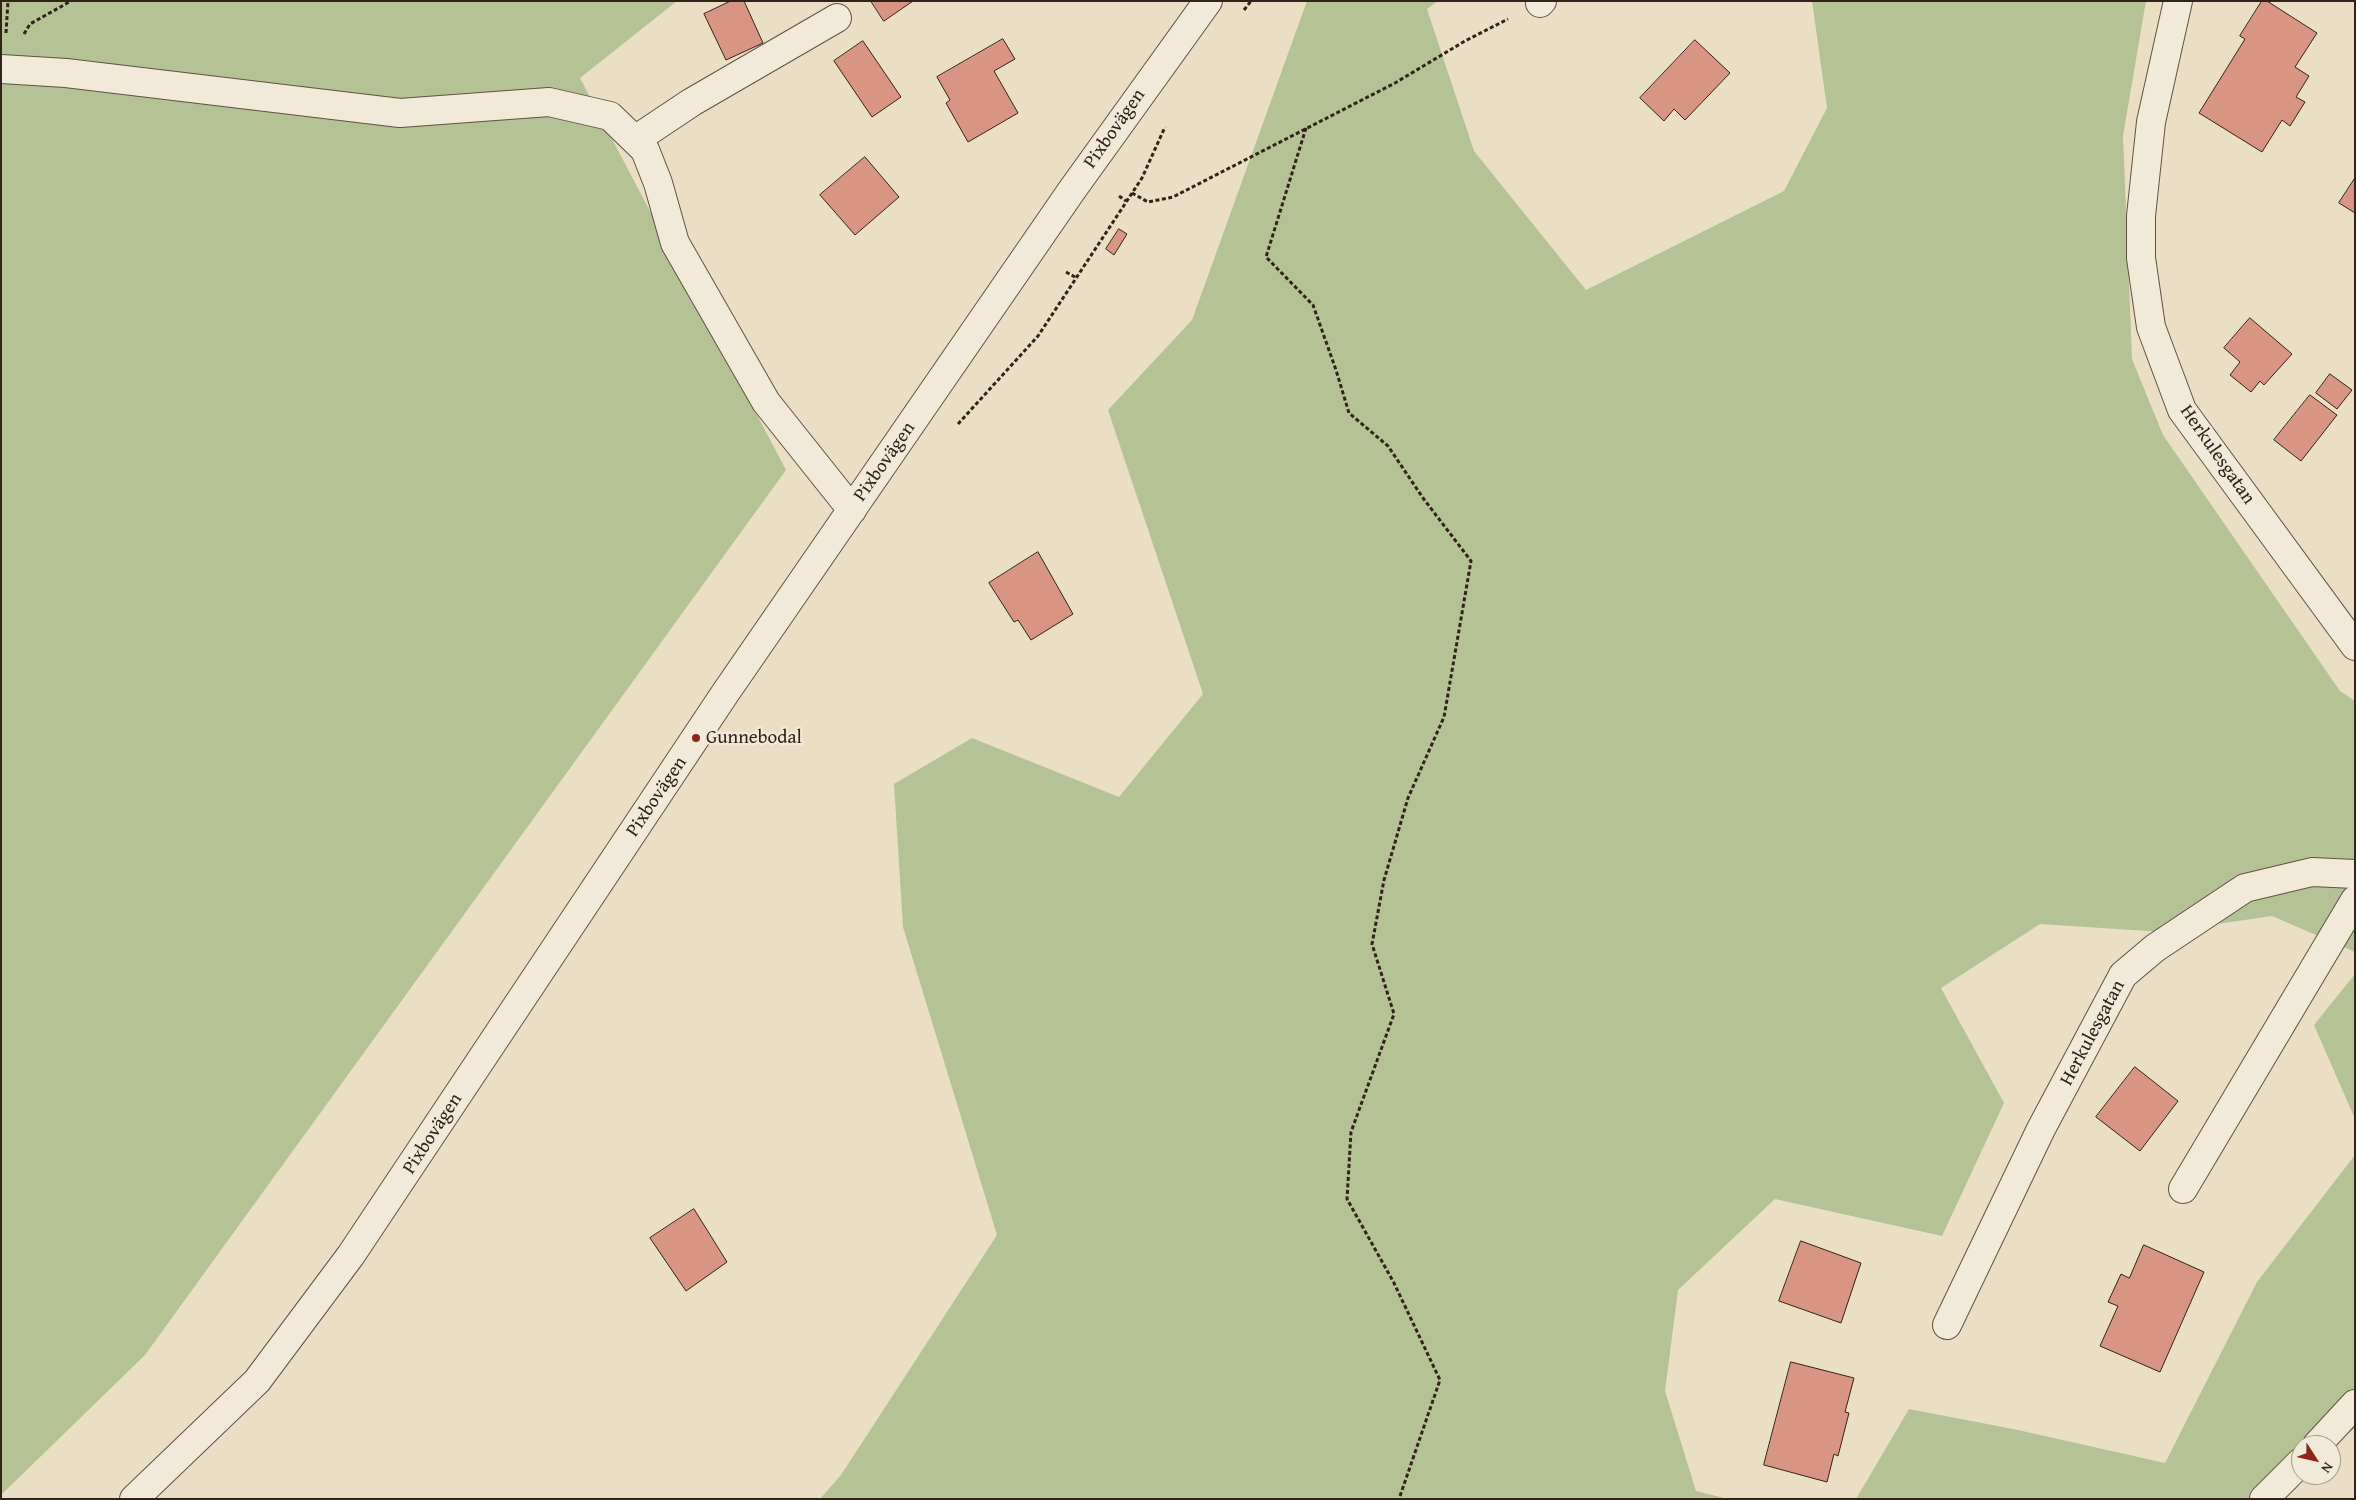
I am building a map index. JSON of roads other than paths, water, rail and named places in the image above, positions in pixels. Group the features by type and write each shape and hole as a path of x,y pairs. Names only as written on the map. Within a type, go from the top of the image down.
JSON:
{"street":[{"name":"Pixbovägen","path":"134,1499 257,1381 351,1255 726,692 1072,190 1208,1"},
{"name":"Herkulesgatan","path":"2178,1 2151,122 2141,216 2141,258 2151,327 2182,410 2355,646"},
{"path":"635,140 692,102 837,18"},
{"path":"1,69 66,73 400,113 549,102 610,116 645,150 658,183 674,243 762,394 852,510"},
{"name":"Herkulesgatan","path":"1947,1325 2041,1128 2123,975 2155,948 2245,888 2312,872 2355,874"},
{"path":"2183,1189 2355,900"},
{"path":"2326,1435 2355,1404"},
{"path":"2264,1499 2291,1472"}],"place":[{"name":"Gunnebodal","path":"696,738"}]}
